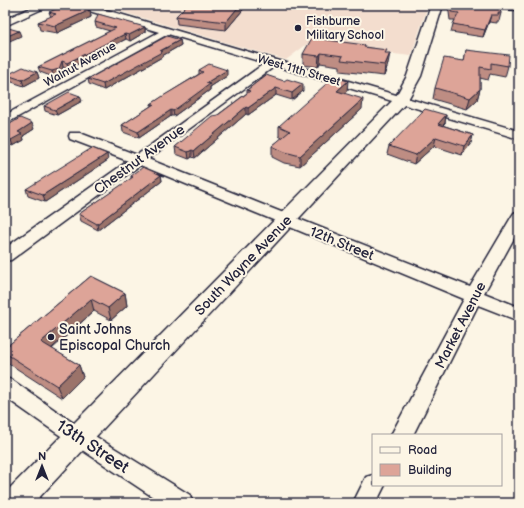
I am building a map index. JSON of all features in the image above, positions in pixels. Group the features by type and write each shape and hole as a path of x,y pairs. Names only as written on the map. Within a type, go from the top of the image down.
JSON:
{"main road":[{"name":"South Wayne Avenue","path":"15,503 401,100 414,76 437,5"}],"street":[{"path":"5,23 46,5"},
{"name":"West 11th Street","path":"79,5 519,134"},
{"path":"490,5 519,7"},
{"name":"Walnut Avenue","path":"5,120 167,31"},
{"name":"Chestnut Avenue","path":"5,256 274,62"},
{"name":"12th Street","path":"75,136 139,160 519,314"},
{"name":"Market Avenue","path":"403,434 519,216"},
{"name":"13th Street","path":"5,386 78,437 182,503"},
{"path":"364,503 373,486"}],"shaded area":[{"name":"Fishburne Military School","path":"132,5 428,5 411,56 307,44 286,60 119,11"}],"building":[{"path":"65,5 90,10 55,26 38,22 56,14 49,12"},
{"path":"187,5 240,5 226,22 176,16"},
{"path":"451,5 498,5 501,13 498,13 499,15 491,15 485,30 453,24 459,13 451,12"},
{"path":"98,14 145,27 129,35 125,34 67,63 62,61 59,69 52,71 38,67 116,28 95,22"},
{"path":"5,27 19,31 5,37"},
{"path":"167,36 180,40 160,51 162,52 103,84 88,79"},
{"path":"312,38 365,45 364,47 387,50 385,53 390,53 385,65 341,60 343,56 321,53 319,56 303,54"},
{"path":"466,50 509,55 508,66 491,63 491,69 480,67 480,89 470,98 435,88 444,58 464,61"},
{"path":"209,64 227,70 206,83 210,84 173,111 171,110 138,132 122,125 154,104 151,104 163,96 203,72 199,70"},
{"path":"23,67 37,72 22,80 7,75"},
{"path":"266,75 284,81 287,79 303,84 292,93 276,88 248,108 246,107 194,151 192,150 188,152 175,147 212,116 218,115 250,91 247,90"},
{"path":"334,77 348,81 337,91 363,99 300,156 285,152 272,146 290,131 279,126"},
{"path":"69,92 80,96 55,110 44,106"},
{"path":"425,109 446,115 438,124 473,135 464,146 436,137 416,155 389,146"},
{"path":"20,118 32,123 18,132 22,134 11,140 5,138 5,127"},
{"path":"92,148 107,154 43,195 26,189"},
{"path":"143,167 161,175 97,224 79,214 133,177 131,176"},
{"path":"91,276 125,293 108,308 91,299 41,342 79,365 57,386 5,353 5,348"}],"place":[{"name":"Fishburne Military School","path":"298,28"},
{"name":"Saint Johns Episcopal Church","path":"51,337"}]}
